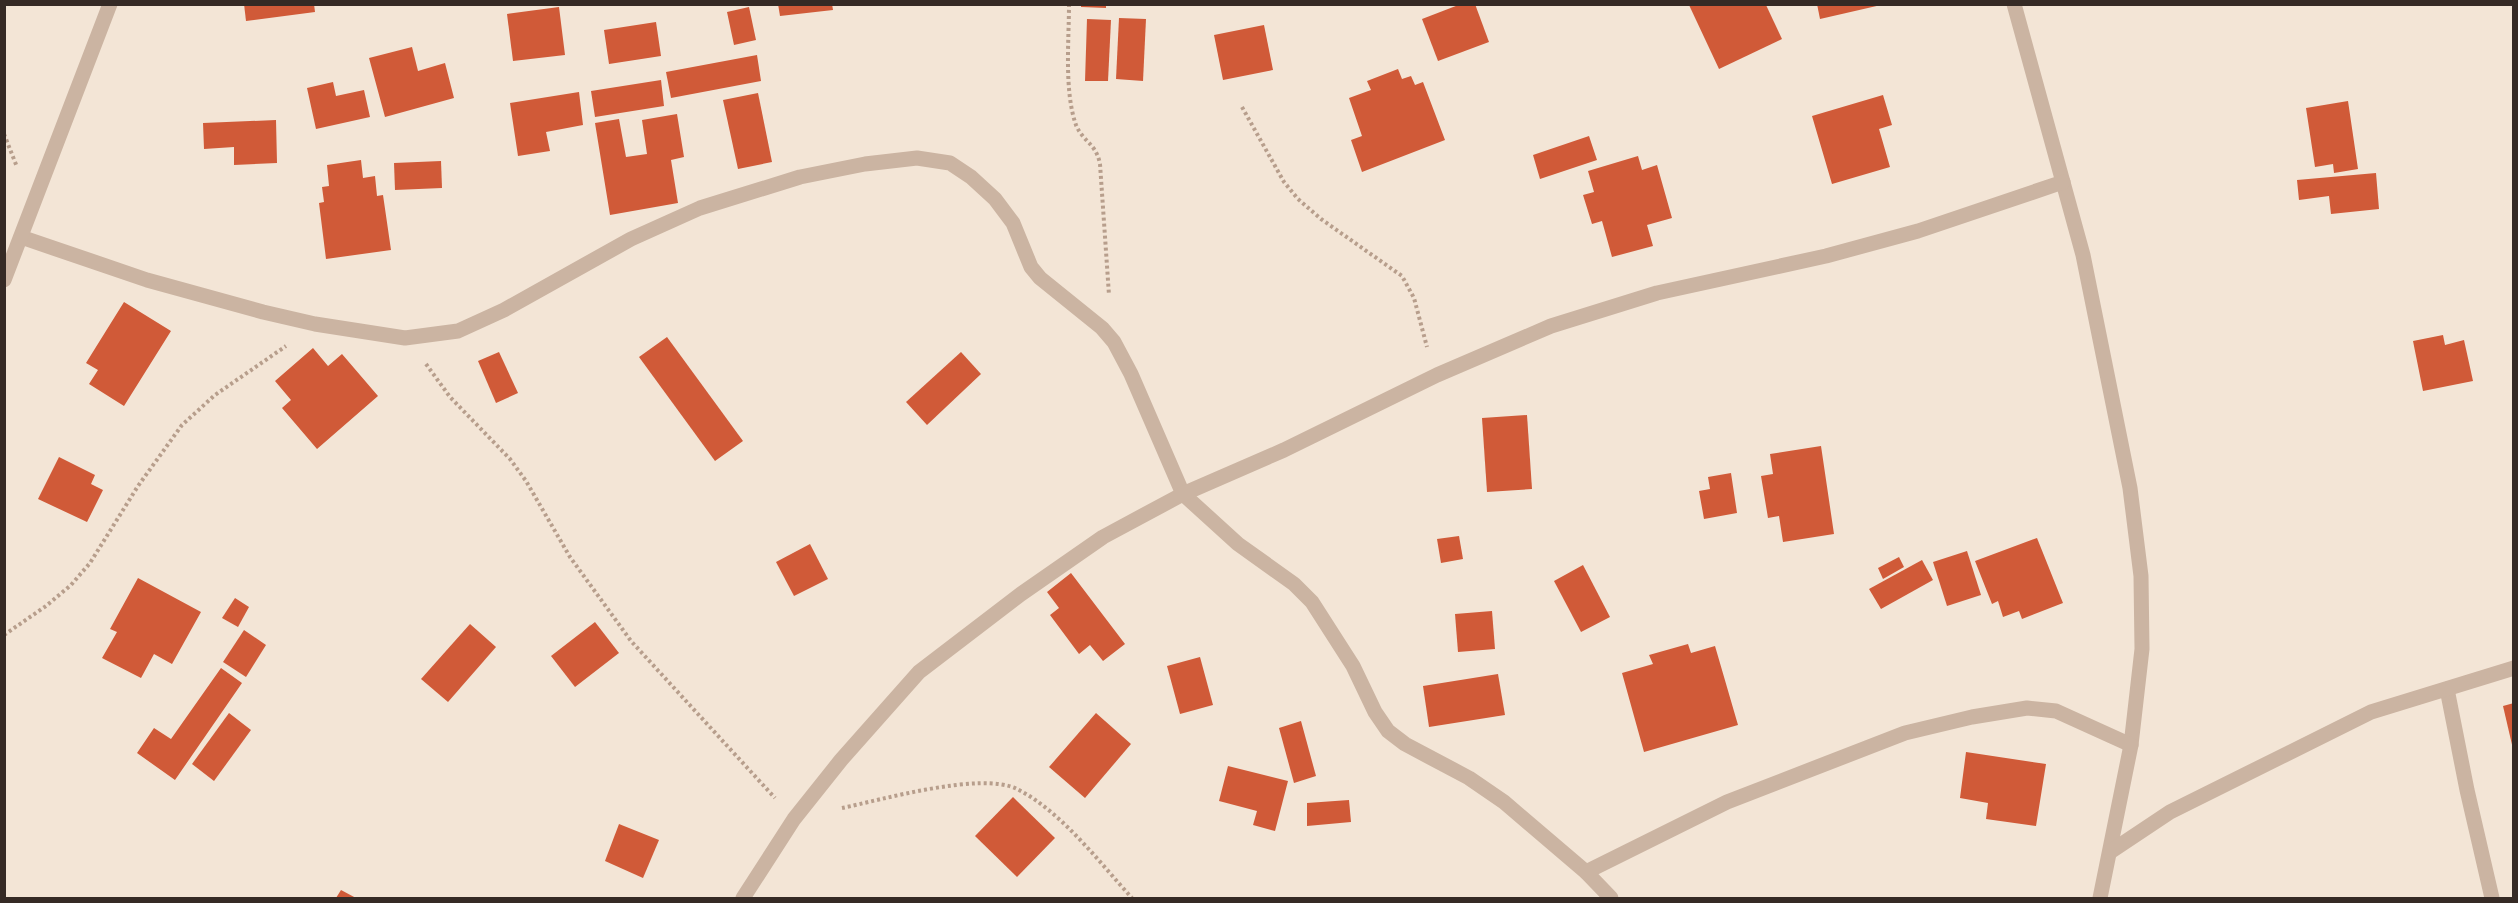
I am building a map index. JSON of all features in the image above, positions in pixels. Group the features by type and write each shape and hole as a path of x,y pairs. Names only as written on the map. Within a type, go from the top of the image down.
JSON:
{"street":[{"path":"4,280 110,4"},
{"path":"2014,4 2088,278 2132,499 2141,576 2142,649 2131,745 2100,898"},
{"path":"21,237 147,280 315,324 405,338 459,331 504,310 631,239 700,208 800,177 866,164 917,158 950,163 971,177 995,199 1013,223 1031,267 1040,278 1102,328 1114,342 1131,374 1183,494 1238,544 1294,584 1312,602 1353,666 1375,712 1388,731 1405,744 1469,778 1504,802 1586,872 1611,898"},
{"path":"743,898 794,819 841,760 919,672 1021,594 1103,537 1183,494 1284,450 1437,375 1551,326 1657,293 1826,256 1918,231 2063,182"},
{"path":"2110,852 2170,812 2371,712 2514,668"},
{"path":"2447,689 2492,898"},
{"path":"1586,872 1728,802 1905,733 2027,708 2056,711 2131,745"}],"path":[{"path":"1070,4 1071,97 1077,126 1098,152 1114,342"},
{"path":"1242,107 1284,182 1298,199 1320,219 1402,276 1408,285 1437,375"},
{"path":"4,635 46,606 71,585 90,563 138,486 182,425 215,395 315,324"},
{"path":"405,338 450,397 510,459 526,481 570,557 631,641 794,819 922,791 989,782 1015,788 1039,804 1072,832 1132,898"}],"building":[{"path":"244,4 314,4 315,12 246,21"},
{"path":"778,4 832,4 833,10 780,16"},
{"path":"1081,4 1106,4 1106,8 1081,7"},
{"path":"1461,4 1475,4 1489,42 1438,61 1422,19"},
{"path":"1817,4 1881,4 1881,5 1820,19"},
{"path":"1689,5 1766,5 1782,39 1719,69"},
{"path":"559,7 565,55 513,61 507,14"},
{"path":"749,7 756,40 734,45 727,12"},
{"path":"1119,18 1146,19 1143,81 1116,79"},
{"path":"1087,19 1111,20 1108,81 1085,81"},
{"path":"656,22 661,56 609,64 604,30"},
{"path":"1264,25 1273,70 1223,80 1214,35"},
{"path":"412,47 418,71 445,63 454,98 385,117 369,58"},
{"path":"757,55 761,81 671,98 666,72"},
{"path":"1398,69 1402,79 1411,76 1415,85 1423,82 1445,140 1362,172 1351,140 1362,136 1349,98 1371,90 1367,81"},
{"path":"661,80 664,106 595,117 591,91"},
{"path":"333,82 336,96 364,90 370,117 316,129 307,88"},
{"path":"579,92 583,125 546,132 550,151 518,156 510,103"},
{"path":"758,93 772,162 738,169 723,100"},
{"path":"1883,95 1892,125 1879,129 1890,167 1832,184 1812,116"},
{"path":"2348,101 2358,169 2334,173 2333,164 2315,167 2306,108"},
{"path":"677,114 684,157 671,160 678,203 610,215 595,123 619,119 626,157 647,154 642,120"},
{"path":"276,120 277,163 234,165 234,147 204,149 203,123"},
{"path":"1589,136 1597,160 1540,179 1533,155"},
{"path":"1638,156 1642,170 1657,165 1672,218 1647,225 1653,246 1612,257 1602,221 1592,224 1583,195 1594,192 1588,171"},
{"path":"361,160 363,178 375,176 377,196 383,195 391,250 326,259 319,203 324,202 322,187 329,186 327,165"},
{"path":"441,161 442,188 395,190 394,163"},
{"path":"2376,173 2379,209 2331,214 2329,196 2299,200 2297,180"},
{"path":"124,302 171,331 124,406 89,384 98,370 86,363"},
{"path":"2443,335 2445,345 2464,340 2473,381 2423,391 2413,341"},
{"path":"667,337 743,441 715,461 639,357"},
{"path":"313,348 328,366 342,354 378,396 317,449 282,408 291,400 275,381"},
{"path":"499,352 518,393 496,403 478,361"},
{"path":"961,352 981,374 927,425 906,402"},
{"path":"1527,415 1532,489 1487,492 1482,418"},
{"path":"1821,446 1834,534 1783,542 1779,516 1768,518 1761,476 1773,474 1770,454"},
{"path":"59,457 95,475 91,484 103,490 87,522 38,499"},
{"path":"1731,473 1737,513 1704,519 1699,491 1710,489 1708,477"},
{"path":"1459,536 1463,559 1441,563 1437,539"},
{"path":"2037,538 2063,603 2022,619 2019,611 2003,617 1998,601 1992,604 1975,561"},
{"path":"810,544 828,579 794,596 776,562"},
{"path":"1967,551 1981,595 1947,606 1933,562"},
{"path":"1899,557 1904,567 1883,579 1878,568"},
{"path":"1922,560 1933,580 1881,609 1869,589"},
{"path":"1583,565 1610,617 1581,632 1554,581"},
{"path":"1071,573 1125,644 1103,661 1090,645 1079,654 1050,615 1059,608 1047,592"},
{"path":"138,578 201,612 172,664 154,654 141,678 102,658 117,632 110,629"},
{"path":"235,598 249,607 238,627 222,618"},
{"path":"1492,611 1495,649 1458,652 1455,614"},
{"path":"595,622 619,653 575,687 551,656"},
{"path":"470,624 496,647 448,702 421,679"},
{"path":"244,630 266,645 246,677 223,662"},
{"path":"1688,644 1691,653 1715,646 1738,725 1644,752 1622,673 1653,664 1649,655"},
{"path":"1200,657 1213,705 1180,714 1167,666"},
{"path":"221,668 242,683 175,780 137,753 154,728 171,739"},
{"path":"1498,674 1505,715 1429,727 1423,686"},
{"path":"2514,703 2514,749 2513,749 2503,706"},
{"path":"229,713 251,730 214,781 192,764"},
{"path":"1096,713 1131,744 1085,798 1049,767"},
{"path":"1301,721 1316,776 1294,783 1279,728"},
{"path":"1966,752 2046,764 2036,826 1986,819 1988,803 1960,798"},
{"path":"1228,766 1288,781 1275,831 1253,825 1257,811 1219,801"},
{"path":"1013,797 1055,838 1017,877 975,836"},
{"path":"1349,800 1351,822 1307,826 1307,803"},
{"path":"619,824 659,840 643,878 605,861"},
{"path":"341,890 356,898 336,898"}]}
